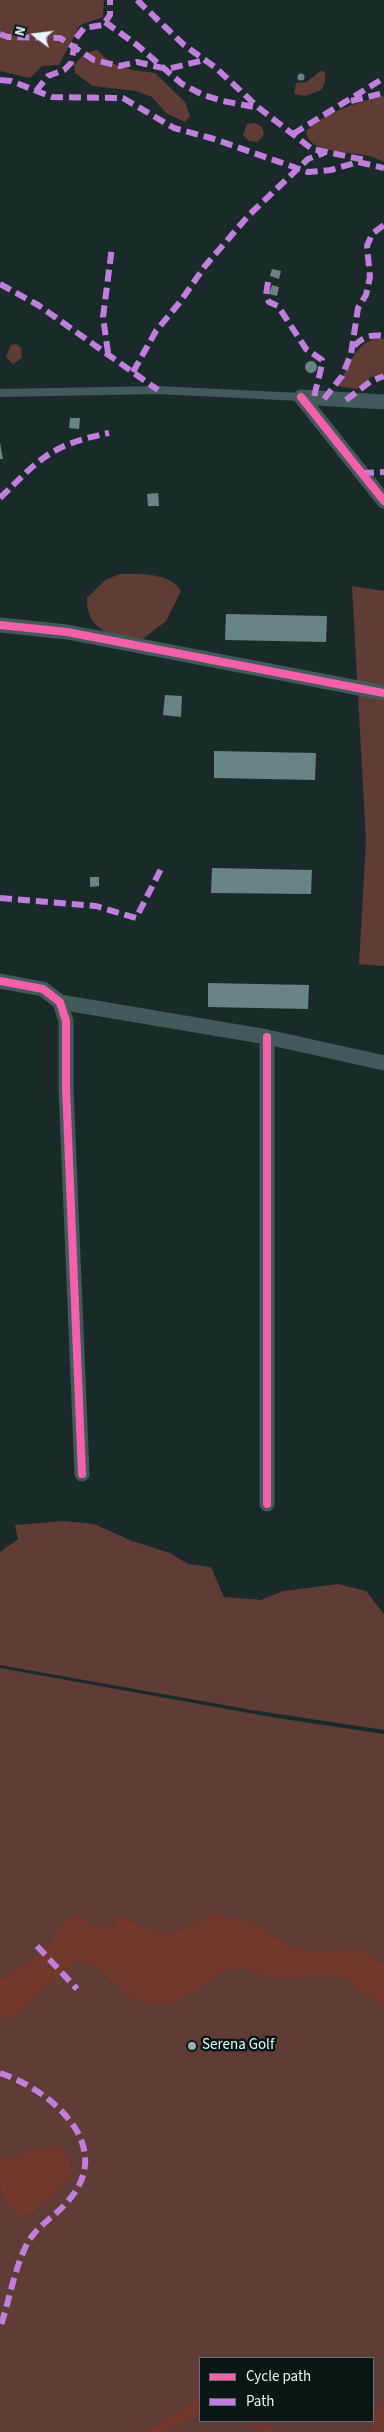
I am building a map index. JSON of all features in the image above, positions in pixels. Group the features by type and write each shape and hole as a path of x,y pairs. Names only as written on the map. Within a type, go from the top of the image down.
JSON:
{"street":[{"path":"301,397 384,402"},
{"path":"301,397 384,501"},
{"path":"0,625 67,632 384,693"},
{"path":"0,981 43,989 60,1002 267,1037 384,1063"},
{"path":"60,1002 66,1021 66,1088 82,1474"},
{"path":"267,1037 267,1504"}],"lane":[{"path":"0,393 158,390 301,397"}],"shaded area":[{"path":"0,0 104,0 103,17 80,25 59,65 42,66 30,78 0,71"},
{"path":"97,50 111,63 132,70 155,73 185,102 190,116 185,122 166,113 152,97 136,91 93,86 75,73 74,65 85,53"},
{"path":"321,71 325,72 325,82 321,90 305,96 294,94 296,83 306,82"},
{"path":"384,96 384,162 369,156 321,148 313,144 308,138 306,131 323,118 352,105"},
{"path":"255,123 262,127 264,134 258,142 249,141 243,135 247,124"},
{"path":"377,338 384,339 384,373 371,377 357,389 337,386 357,351 368,341"},
{"path":"16,344 21,348 22,358 13,364 6,357 11,345"},
{"path":"120,574 144,574 162,577 176,585 181,591 166,621 136,644 102,630 95,624 88,609 87,598 105,580"},
{"path":"352,586 384,591 384,966 359,964 366,841"},
{"path":"63,1521 94,1524 132,1541 170,1553 188,1564 211,1567 224,1597 261,1600 283,1591 338,1584 366,1591 384,1614 384,1730 252,1710 0,1665 0,1552 18,1539 15,1525"},
{"name":"Serena Golf","path":"0,1668 271,1717 384,1734 384,2432 0,2432"},
{"path":"215,1913 250,1922 290,1945 314,1953 355,1948 384,1963 384,2007 345,1979 326,1975 278,1980 243,1967 222,1972 189,1996 158,2007 130,1997 98,1968 80,1961 58,1975 22,2011 0,2021 0,1979 29,1962 53,1941 57,1929 74,1914 88,1923 111,1929 118,1917 128,1919 155,1931 170,1932 186,1927"},
{"path":"43,2146 59,2146 68,2157 72,2176 42,2205 22,2218 9,2205 3,2194 0,2180 0,2160 20,2156"},
{"path":"384,2398 384,2432 371,2432 374,2413"},
{"path":"199,2399 199,2414 163,2432 135,2432 154,2426"},
{"path":"248,2422 263,2423 278,2432 263,2432"}],"building":[{"path":"301,73 305,77 301,81 297,77"},
{"path":"272,269 281,271 279,279 270,276"},
{"path":"272,285 279,287 277,296 269,294"},
{"path":"309,361 313,361 317,367 313,373 309,373 305,369 305,365"},
{"path":"70,418 80,418 79,429 69,428"},
{"path":"0,442 3,459 0,459"},
{"path":"158,493 159,506 148,506 147,494"},
{"path":"226,614 327,616 326,642 225,640"},
{"path":"165,695 182,696 181,717 163,715"},
{"path":"214,751 316,753 315,780 214,778"},
{"path":"212,868 312,870 311,894 211,893"},
{"path":"90,877 99,877 99,886 90,887"},
{"path":"208,983 309,985 308,1009 208,1007"}],"marked path":[{"path":"36,91 48,76 64,70 71,63 76,38 84,28 103,25 110,15 110,0"},
{"path":"137,0 184,45 216,68 259,108 312,149 365,160"},
{"path":"105,22 137,45 182,84 203,95 259,108"},
{"path":"0,34 8,37 60,38 94,60 119,66 137,62 167,69 205,60"},
{"path":"293,134 384,78"},
{"path":"0,80 11,81 52,97 123,98 174,128 214,139 308,172 331,170 358,162 384,168"},
{"path":"351,101 384,93"},
{"path":"133,372 156,331 180,302 205,266 249,215 308,159 324,153"},
{"path":"324,399 342,376 351,354 358,308 366,295 370,277 367,246 372,234 384,225"},
{"path":"108,353 103,317 112,247"},
{"path":"268,282 266,295 269,302 278,306 306,349 322,360 314,398"},
{"path":"0,284 38,305 158,390"},
{"path":"354,346 360,340 368,337 375,335 384,336"},
{"path":"346,400 371,381 384,376"},
{"path":"0,498 37,463 59,448 109,433"},
{"path":"362,473 384,472"},
{"path":"0,898 96,906 136,918 161,869"},
{"path":"37,1946 77,1989"},
{"path":"0,2073 20,2081 39,2092 57,2106 71,2123 81,2141 85,2160 81,2180 68,2201 39,2228 25,2248 17,2268 0,2328"}],"cycle path":[{"path":"301,397 384,501"},
{"path":"0,625 67,632 384,693"},
{"path":"0,981 43,989 60,1002 66,1021 66,1088 82,1474"},
{"path":"267,1037 267,1504"}],"place":[{"name":"Serena Golf","path":"192,2046"}]}
